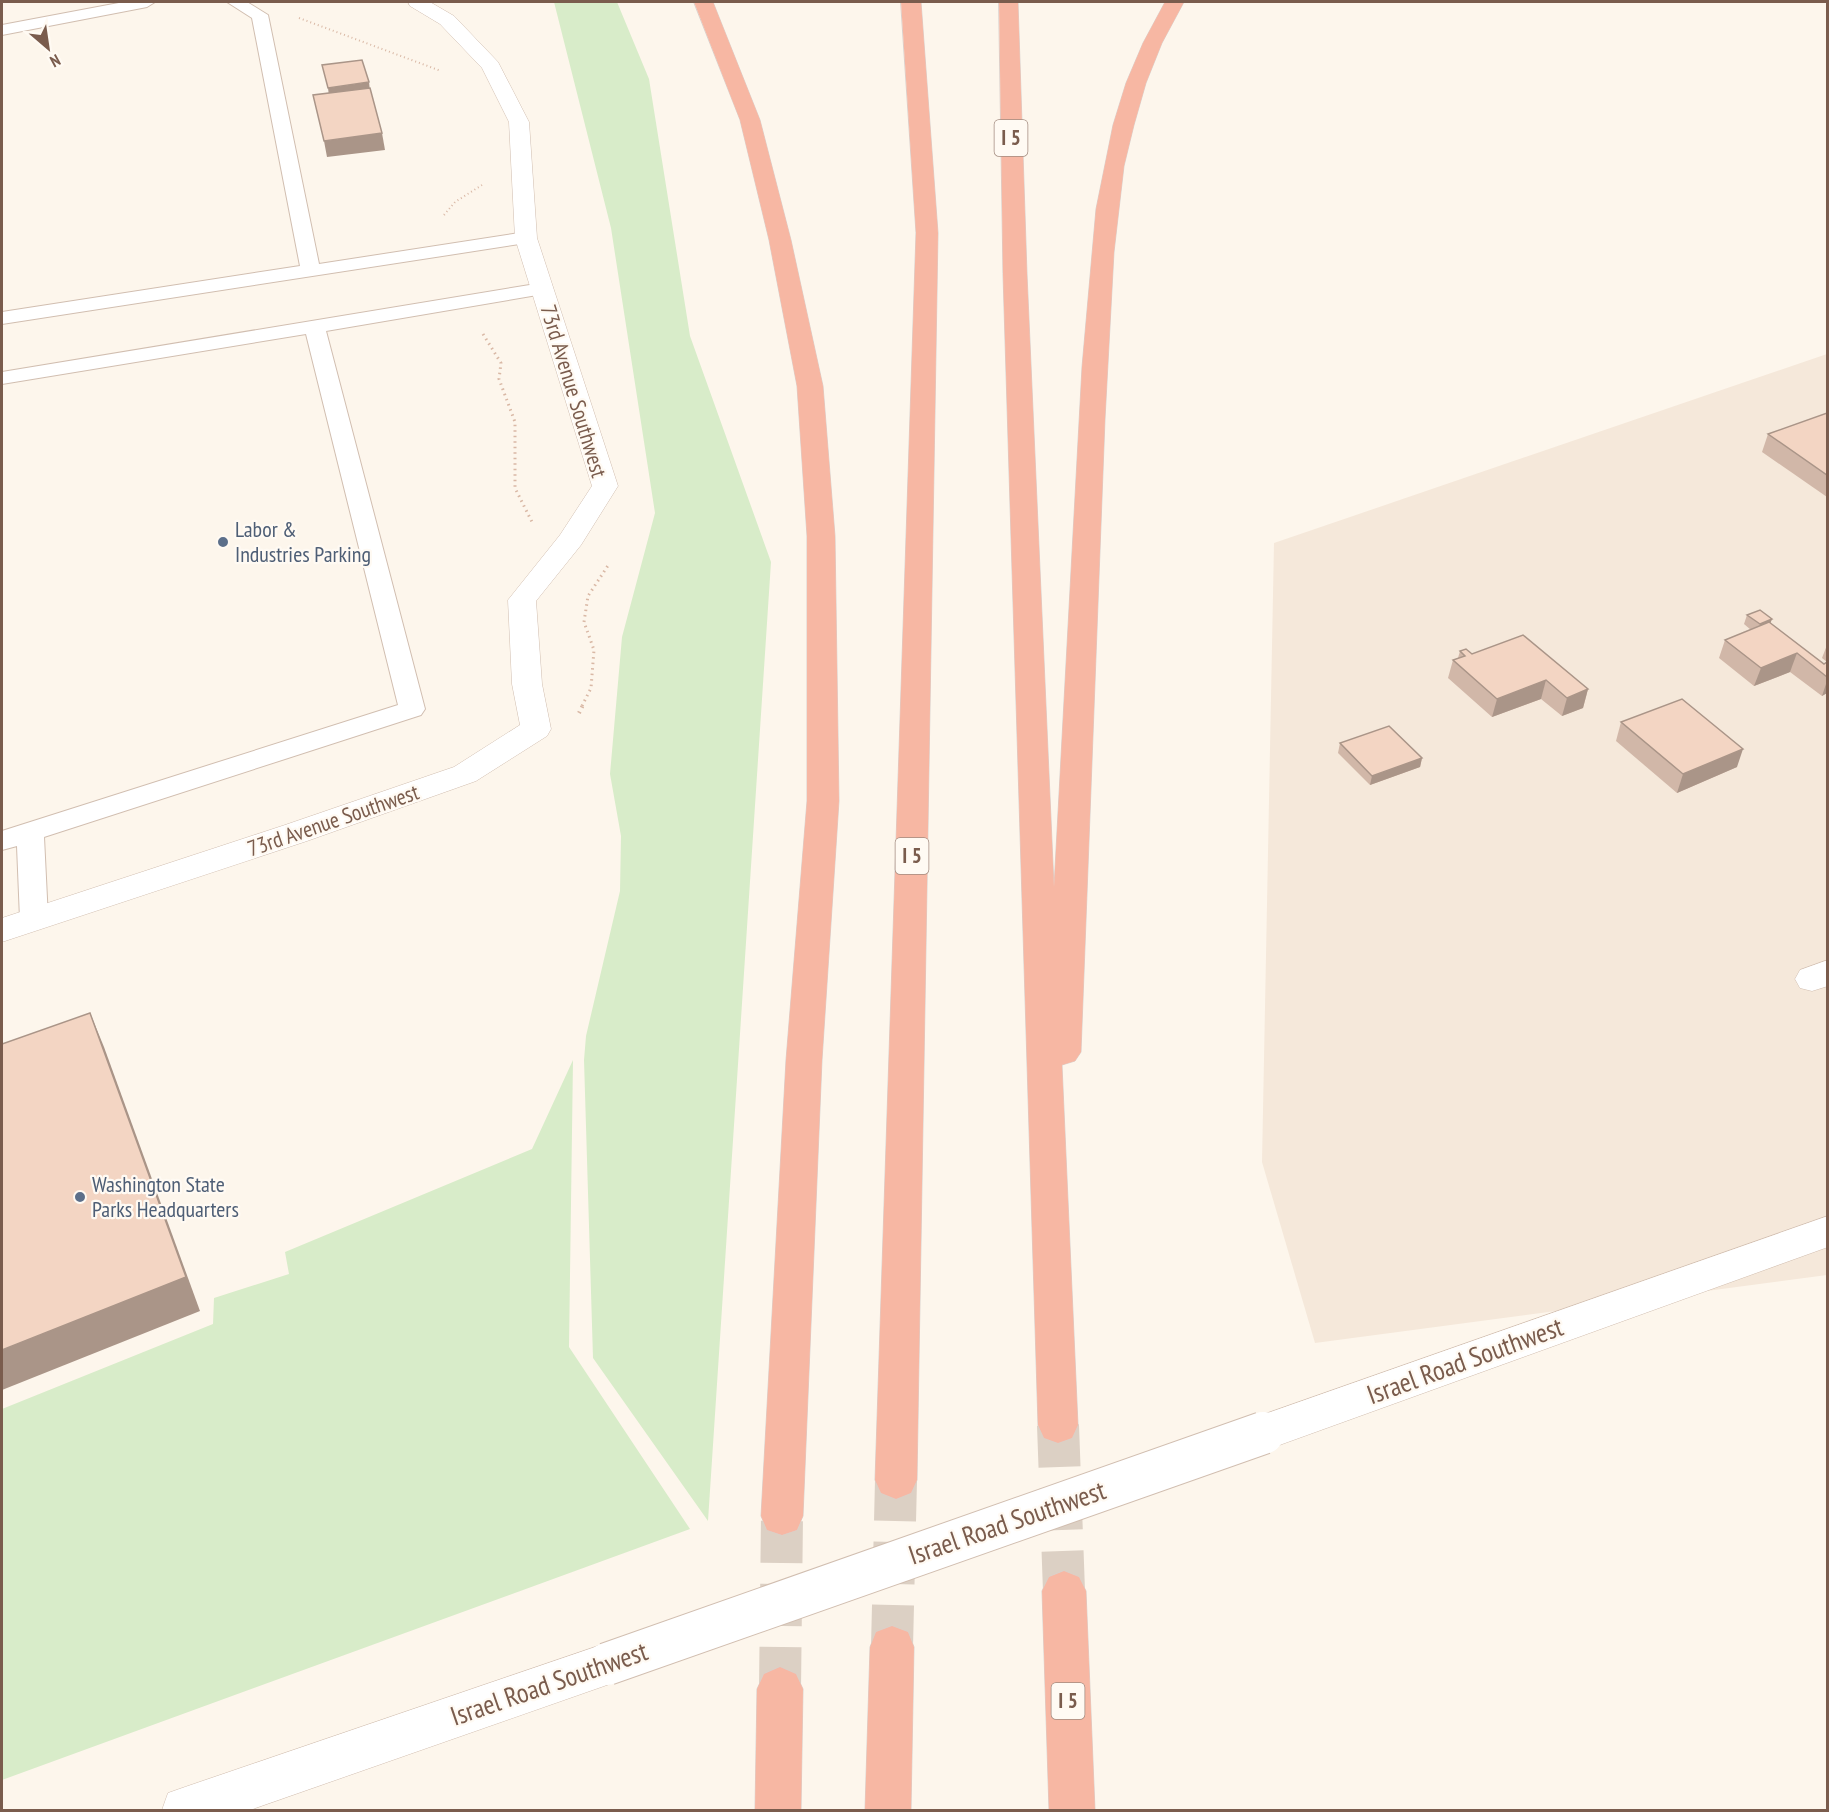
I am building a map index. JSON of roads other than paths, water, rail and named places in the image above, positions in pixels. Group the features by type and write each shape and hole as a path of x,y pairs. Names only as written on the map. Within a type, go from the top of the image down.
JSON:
{"highway":[{"path":"703,2 750,120 780,240 810,386 821,536 822,801 804,1060 782,1516"},
{"name":"I 5","path":"896,1480 927,233 911,2"},
{"name":"I 5","path":"1008,2 1015,273 1058,1425"},
{"path":"1053,1291 1091,421 1105,215 1113,159 1125,109 1142,64 1174,2"},
{"name":"I 5","path":"1064,1591 1072,1810"},
{"path":"888,1810 892,1647"},
{"path":"778,1810 780,1689"}],"street":[{"name":"73rd Avenue Southwest","path":"2,930 296,833 465,774 536,729 527,684 522,600 571,539 605,486 526,238 519,122 491,66 447,20 417,2"},
{"name":"Israel Road Southwest","path":"185,1810 1263,1433 1827,1230"}],"lane":[{"path":"2,30 147,2"},
{"path":"235,2 260,15 311,271"},
{"path":"2,318 526,238"},
{"path":"2,378 542,289"},
{"path":"2,841 412,709 314,326"},
{"path":"30,832 34,920"}],"tunnel":[{"path":"1058,1425 1064,1591"},
{"path":"892,1647 896,1480"},
{"path":"780,1689 782,1516"}],"place":[{"name":"Labor & Industries Parking","path":"223,542"},
{"name":"Washington State Parks Headquarters","path":"80,1197"}]}
